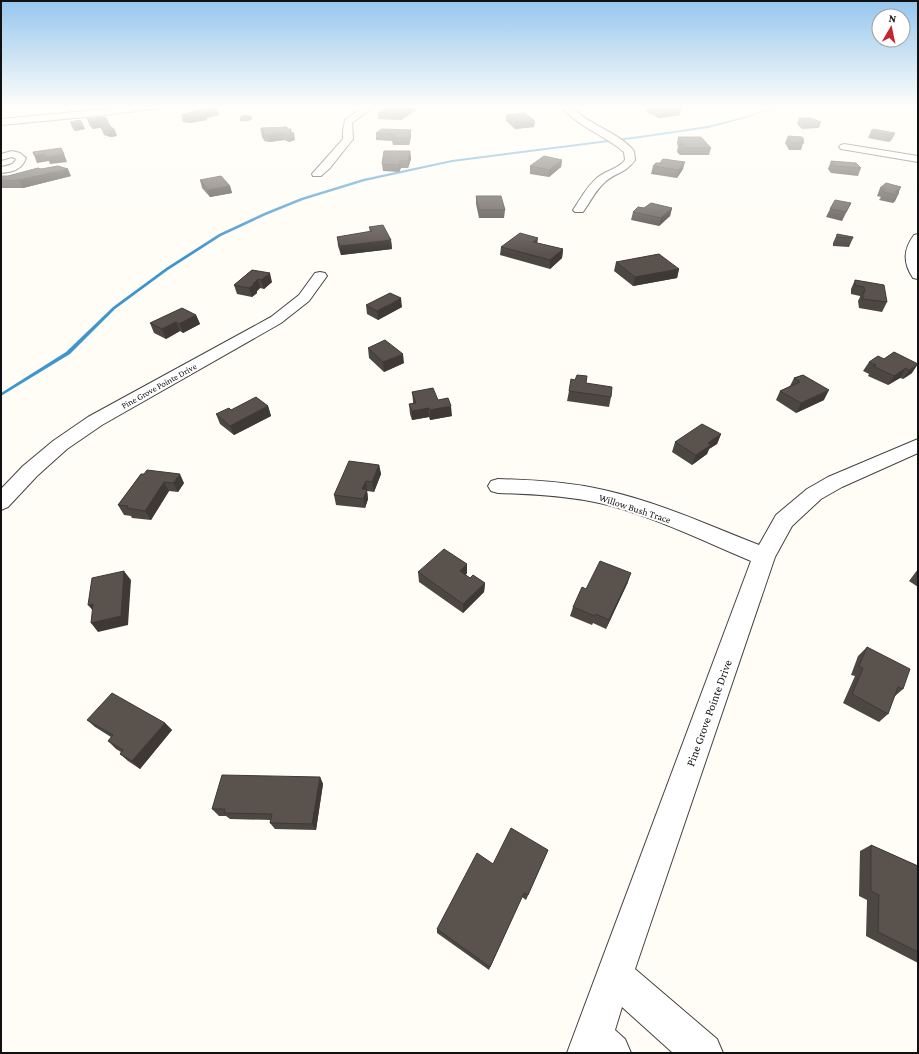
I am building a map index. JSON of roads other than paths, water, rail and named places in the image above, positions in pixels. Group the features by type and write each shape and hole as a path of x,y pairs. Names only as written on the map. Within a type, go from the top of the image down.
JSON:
{"street":[{"path":"1,170 13,168 20,162 21,158 18,155"},
{"path":"317,174 335,155"},
{"path":"579,210 591,189 603,178 625,167 630,160 630,155"},
{"path":"896,155 918,159"},
{"path":"918,238 912,246 911,258 918,275"},
{"name":"Pine Grove Pointe Drive","path":"1,502 30,471 60,445 95,421 276,320 304,298 320,276"},
{"name":"Pine Grove Pointe Drive","path":"597,1048 615,976 764,557 784,521 814,494 835,482 918,445"},
{"name":"Willow Bush Trace","path":"498,486 568,491 605,497 652,512 764,557"},
{"path":"615,976 703,1053"}],"waterway":[{"path":"1,395 68,353 114,308 167,269 220,235 302,199 364,180 452,161 498,155"}]}
